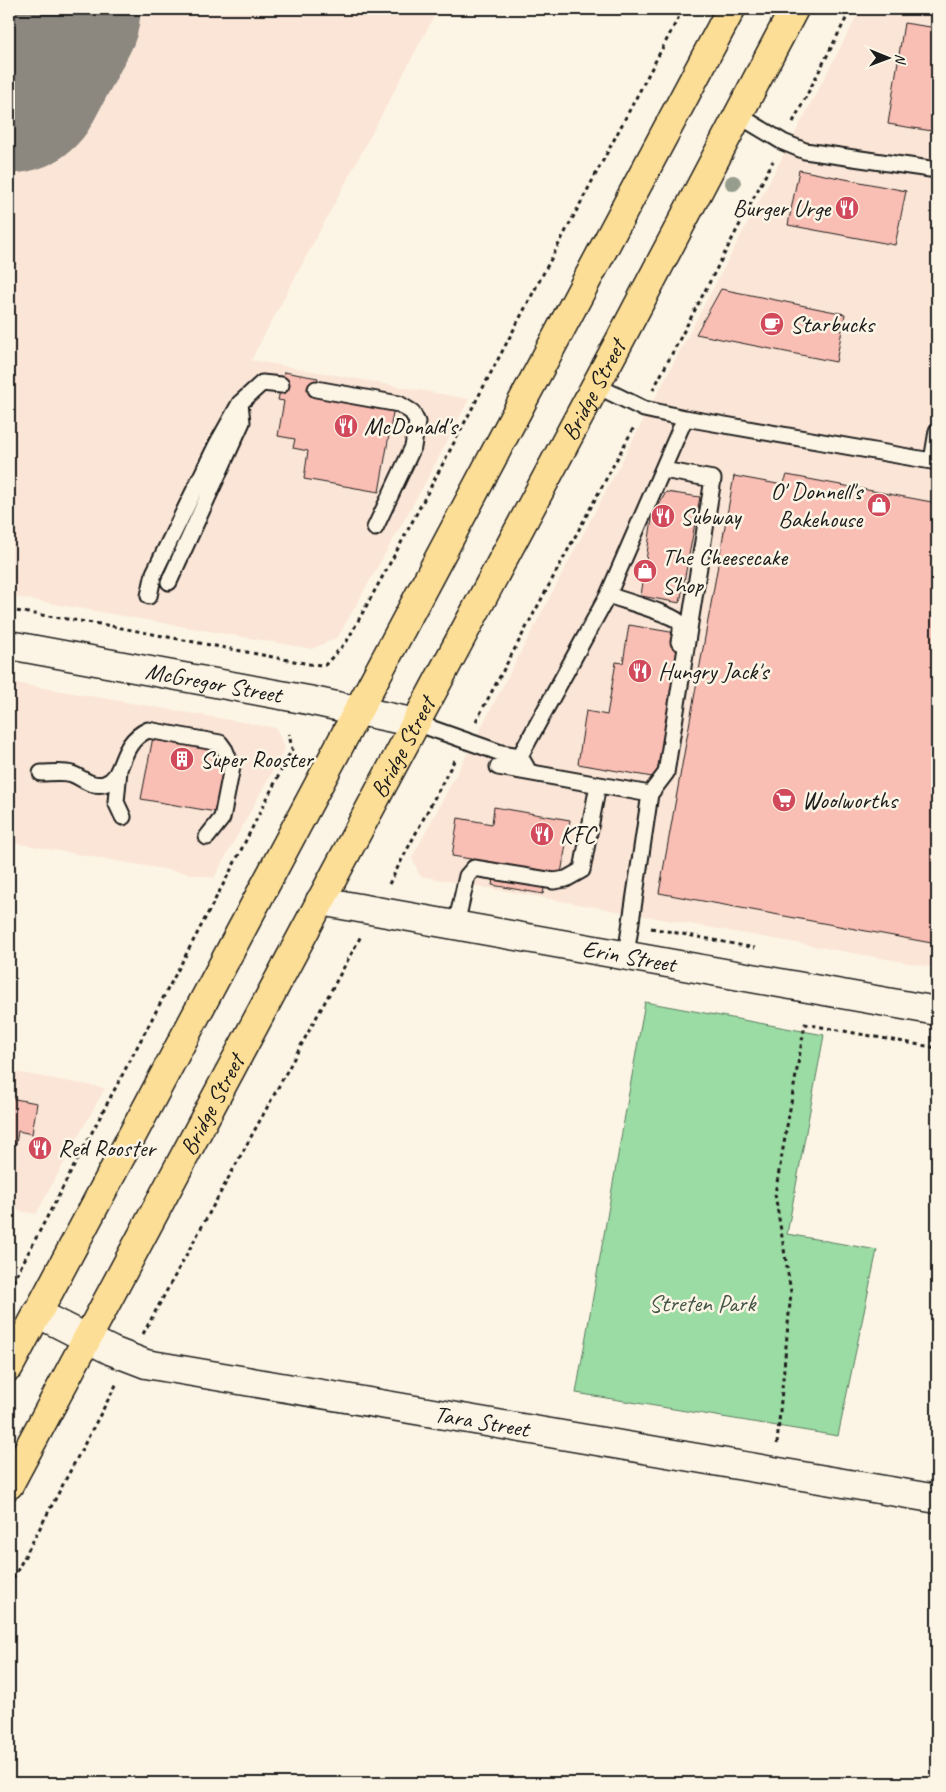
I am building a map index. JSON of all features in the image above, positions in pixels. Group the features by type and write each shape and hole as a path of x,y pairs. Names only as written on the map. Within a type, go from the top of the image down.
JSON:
{"highway":[{"path":"9,1367 175,1057 356,710 731,9"},
{"name":"Bridge Street","path":"9,1485 416,723 794,9"}],"street":[{"name":"McGregor Street","path":"9,645 416,723"},
{"name":"Erin Street","path":"320,901 937,1011"},
{"name":"Tara Street","path":"37,1313 86,1339 130,1359 146,1364 937,1498"}],"lane":[{"path":"738,115 783,142 805,151 937,170"},
{"path":"149,596 154,573 216,446 240,403 262,383 281,385"},
{"path":"595,385 644,409 685,418 935,462 937,432"},
{"path":"316,389 399,404 412,412 417,422 413,447 375,528"},
{"path":"169,582 242,422 240,403"},
{"path":"520,756 608,596 685,418"},
{"path":"650,794 666,773 712,479 663,470"},
{"path":"608,596 669,616 679,622 681,628 650,794 626,955"},
{"path":"416,723 501,753 520,756"},
{"path":"41,773 71,774 82,782 104,784 113,779 131,741 148,730 220,743 232,767 222,818 207,837"},
{"path":"520,756 529,772"},
{"path":"498,767 650,794"},
{"path":"119,769 116,802 123,817"},
{"path":"456,925 467,876 474,868 554,881 566,879 582,870 598,785"}],"path":[{"path":"9,610 106,625 309,664 325,665 347,641 401,543 683,9"},
{"path":"9,1586 130,1359 375,911 644,409 852,9"},
{"path":"872,9 874,14"},
{"path":"9,1289 235,862 292,749 289,734"},
{"path":"775,1470 791,1292 775,1194 805,1024 937,1048"}],"shaded area":[{"path":"9,9 438,9 251,360 469,399 429,476 338,637 312,649 9,596"},
{"path":"869,9 937,10 937,968 420,876 412,858 858,14"},
{"name":"Super Rooster","path":"9,682 276,728 285,748 214,878 9,842 9,817 14,806 9,794"},
{"name":"Red Rooster","path":"9,1071 105,1088 36,1214 9,1209"}],"green space":[{"name":"Streten Park","path":"645,1002 824,1035 787,1234 877,1250 838,1436 576,1393"}],"building":[{"path":"904,23 937,28 937,100 932,131 888,124"},
{"name":"Burger Urge","path":"799,170 906,191 895,245 788,225"},
{"name":"Starbucks","path":"721,289 845,314 836,362 696,334"},
{"path":"284,372 318,378 316,393 394,407 379,492 304,479 308,451 293,448 295,439 278,436 284,401 278,400"},
{"path":"787,475 937,503 937,944 659,893 734,476 783,485"},
{"path":"666,492 700,497 680,603 641,596 652,518"},
{"path":"629,625 682,634 658,778 578,764 586,711 607,715 616,662 623,663"},
{"name":"Super Rooster","path":"154,732 204,742 228,777 216,812 141,799"},
{"path":"494,807 570,820 561,874 547,871 543,894 492,885 496,863 452,856 458,818 492,824"},
{"path":"9,1098 37,1103 32,1134 18,1131 16,1144 9,1143"}],"runway":[{"path":"9,79 46,9"}],"place":[{"name":"Burger Urge","path":"847,208"},
{"name":"Starbucks","path":"772,324"},
{"name":"McDonald's","path":"346,426"},
{"name":"O' Donnell's Bakehouse","path":"879,505"},
{"name":"Subway","path":"663,516"},
{"name":"The Cheesecake Shop","path":"645,571"},
{"name":"Hungry Jack's","path":"640,671"},
{"name":"Super Rooster","path":"182,759"},
{"name":"Woolworths","path":"784,800"},
{"name":"KFC","path":"542,834"},
{"name":"Red Rooster","path":"40,1148"}]}
